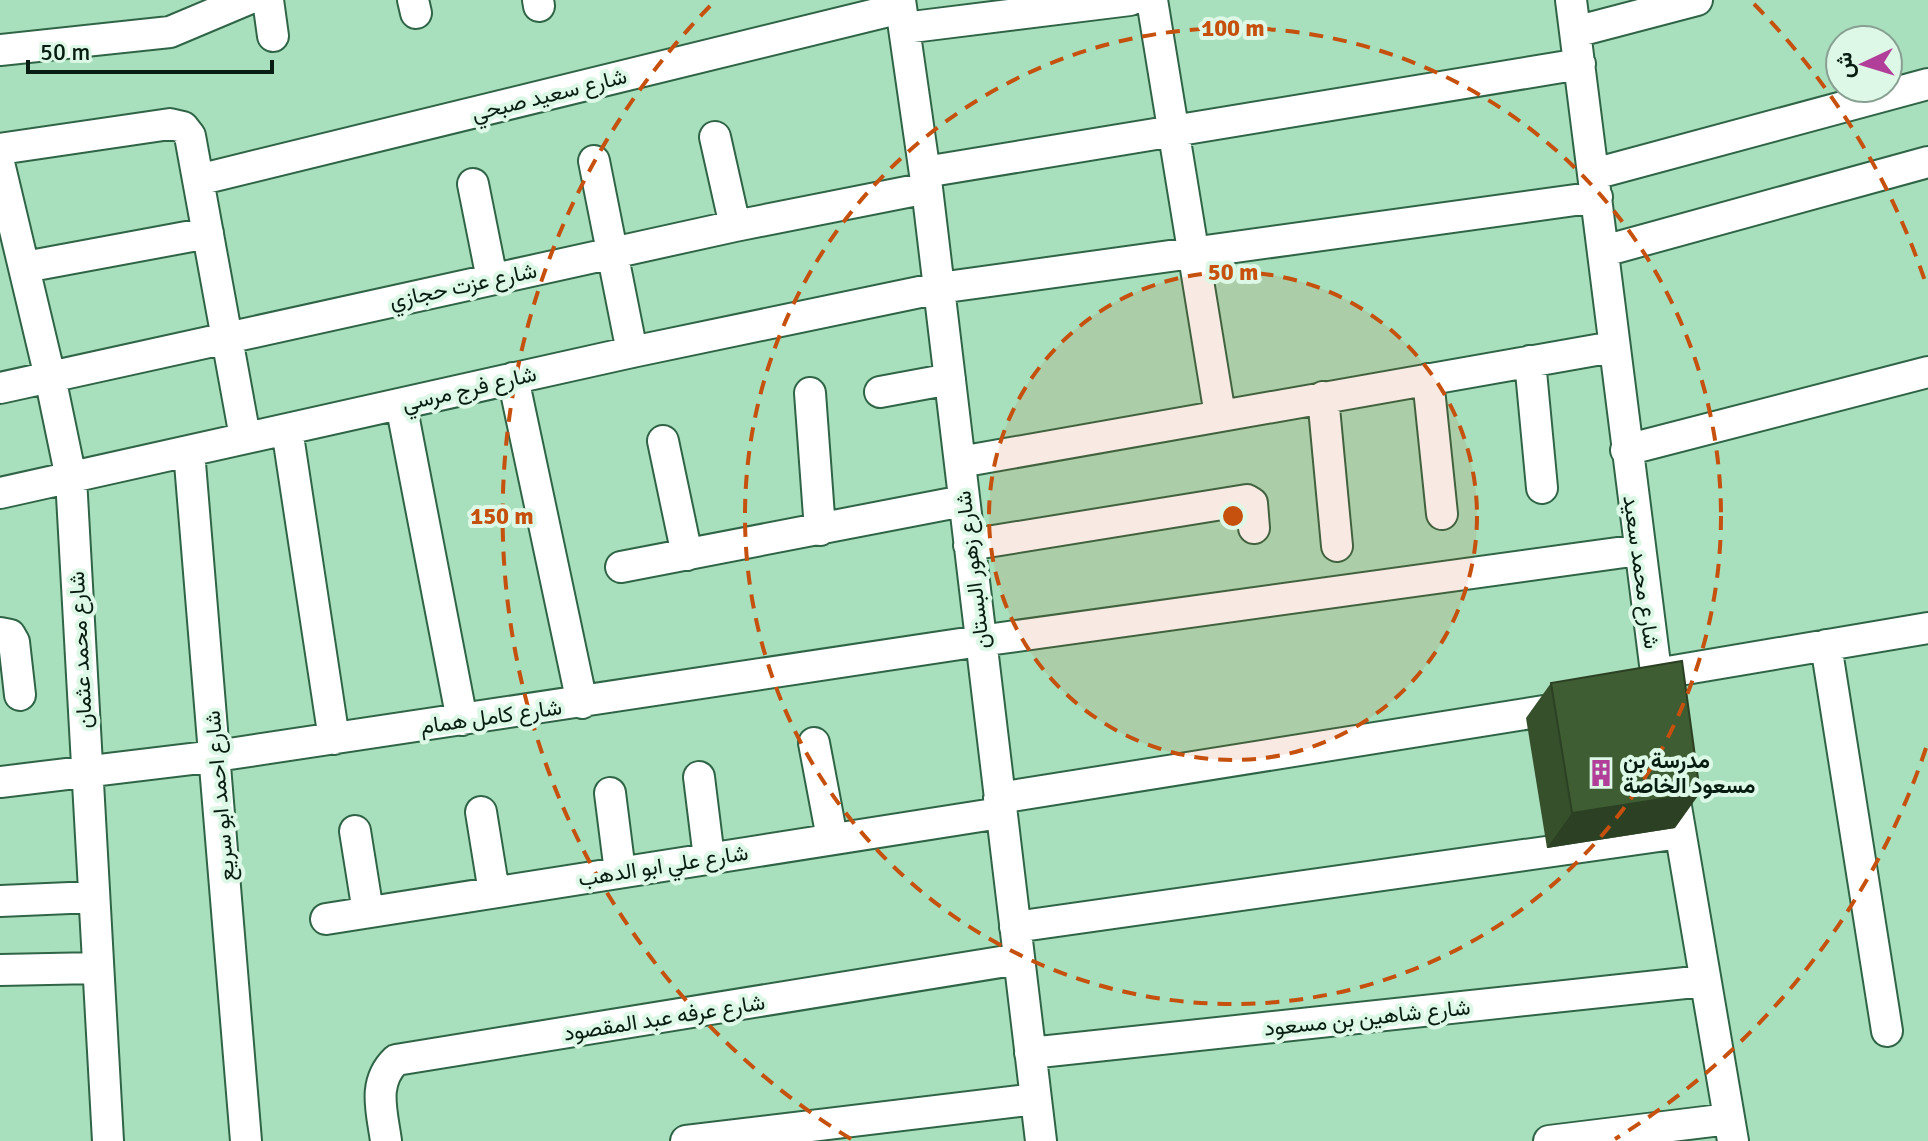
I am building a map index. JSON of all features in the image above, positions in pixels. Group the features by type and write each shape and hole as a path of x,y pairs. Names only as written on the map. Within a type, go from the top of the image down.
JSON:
{"street":[{"path":"0,50 170,32 246,0"},
{"path":"268,0 273,36"},
{"name":"شارع سعيد صبحي","path":"198,180 901,12 1130,0"},
{"path":"1152,0 1220,415"},
{"name":"شارع محمد سعيد","path":"1571,0 1657,683 1731,1130"},
{"path":"1575,32 1697,0"},
{"name":"شارع زهور البستان","path":"901,12 926,180 1041,1141"},
{"name":"شارع عزت حجازي","path":"0,388 735,226 926,180 1173,130 1580,64"},
{"name":"شارع فرج مرسي","path":"0,493 632,352 939,288 1193,253 1595,186 1928,84"},
{"path":"0,149 170,124 183,127 190,136 245,437"},
{"path":"715,137 735,226"},
{"path":"594,161 632,352"},
{"path":"1604,251 1928,162"},
{"name":"شارع محمد عثمان","path":"0,167 71,478 108,1141"},
{"path":"473,184 492,279"},
{"path":"25,267 208,233"},
{"path":"960,462 1613,347"},
{"path":"1530,361 1542,488"},
{"path":"1626,450 1928,372"},
{"path":"513,378 582,703"},
{"path":"880,392 950,379"},
{"path":"1428,379 1442,514"},
{"path":"810,393 820,530"},
{"path":"1323,397 1337,546"},
{"path":"401,404 462,720"},
{"path":"287,429 334,739"},
{"path":"663,441 687,555"},
{"name":"شارع احمد ابو سريع","path":"189,451 246,1141"},
{"path":"969,545 1247,500 1252,503 1254,528"},
{"path":"621,567 963,501"},
{"name":"شارع كامل همام","path":"0,782 87,774 216,756 980,641 1639,550"},
{"path":"1627,697 1657,683 1826,645 1928,628"},
{"path":"0,633 10,635 14,642 20,695"},
{"path":"1826,645 1887,1031"},
{"name":"شارع علي ابو الدهب","path":"326,919 832,838 1000,805 1596,702"},
{"path":"814,743 832,838"},
{"path":"699,777 709,858"},
{"path":"610,793 620,872"},
{"path":"481,812 494,892"},
{"path":"355,831 368,912"},
{"path":"1015,927 1680,833"},
{"path":"0,901 93,897"},
{"name":"شارع عرفه عبد المقصود","path":"386,1141 379,1087 384,1072 396,1060 1019,959"},
{"path":"0,970 97,968"},
{"name":"شارع شاهين بن مسعود","path":"1030,1053 1704,981"},
{"path":"686,1141 1036,1099"},
{"path":"1549,1141 1731,1130"}],"building":[{"path":"1682,661 1700,793 1572,813 1551,683"}],"place":[{"name":"مدرسة بن مسعود الخاصة","path":"1601,773"}]}
